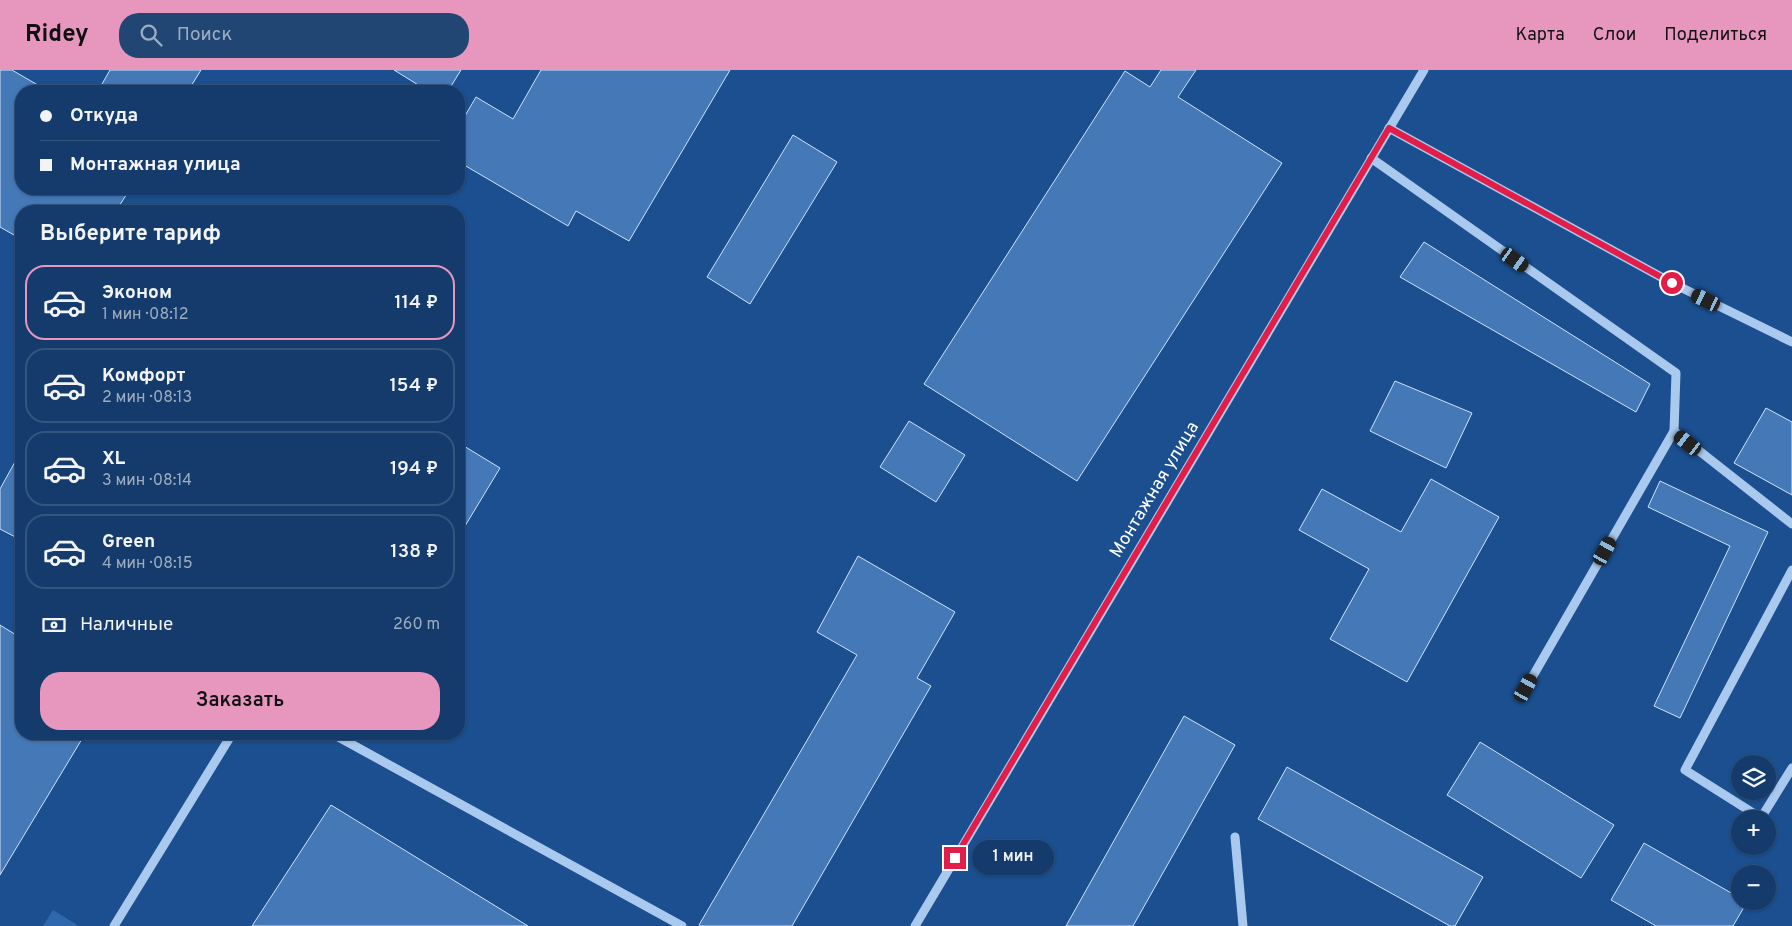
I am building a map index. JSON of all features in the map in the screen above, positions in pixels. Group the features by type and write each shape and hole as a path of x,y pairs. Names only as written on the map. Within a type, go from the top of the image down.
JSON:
{"street":[{"name":"Монтажная улица","path":"915,926 1424,70"},
{"path":"1389,128 1672,283 1792,342"},
{"path":"1371,158 1676,373 1674,431 1526,688"},
{"path":"1674,431 1792,524"},
{"path":"1792,570 1684,770 1761,818 1792,768"},
{"path":"114,926 228,740"},
{"path":"344,740 682,926"},
{"path":"1235,837 1243,926"}],"shaded area":[{"path":"53,910 79,926 43,926"}],"building":[{"path":"0,70 12,70 38,85 15,85 15,195 126,195 120,205 15,205 15,236 0,227"},
{"path":"110,70 201,70 192,85 101,85"},
{"path":"394,70 461,70 452,85 418,85"},
{"path":"541,70 730,70 629,241 576,211 568,226 465,166 465,116 476,97 513,119"},
{"path":"1161,70 1196,70 1178,97 1282,163 1077,481 924,384 1125,71 1150,87"},
{"path":"793,135 837,162 750,304 707,277"},
{"path":"1424,242 1650,384 1636,412 1400,277"},
{"path":"1395,381 1472,413 1446,468 1370,431"},
{"path":"1766,408 1792,422 1792,495 1734,463"},
{"path":"909,421 965,455 936,502 880,467"},
{"path":"465,447 500,468 465,526"},
{"path":"15,462 15,537 0,529 0,489"},
{"path":"1431,479 1499,517 1407,682 1330,639 1369,569 1299,530 1322,489 1401,532"},
{"path":"1660,481 1768,532 1680,718 1654,706 1730,546 1648,507"},
{"path":"858,556 955,612 917,678 931,686 792,926 701,926 699,925 857,655 817,632"},
{"path":"0,625 15,634 15,740 81,740 0,875"},
{"path":"1184,716 1235,745 1133,926 1066,926"},
{"path":"1480,742 1614,825 1581,878 1447,795"},
{"path":"1287,767 1483,877 1455,926 1450,926 1258,819"},
{"path":"331,805 528,926 252,926"},
{"path":"1644,843 1731,893 1731,910 1742,910 1733,926 1656,926 1611,900"}],"route":[{"path":"955,858 1389,128 1672,283"}]}
